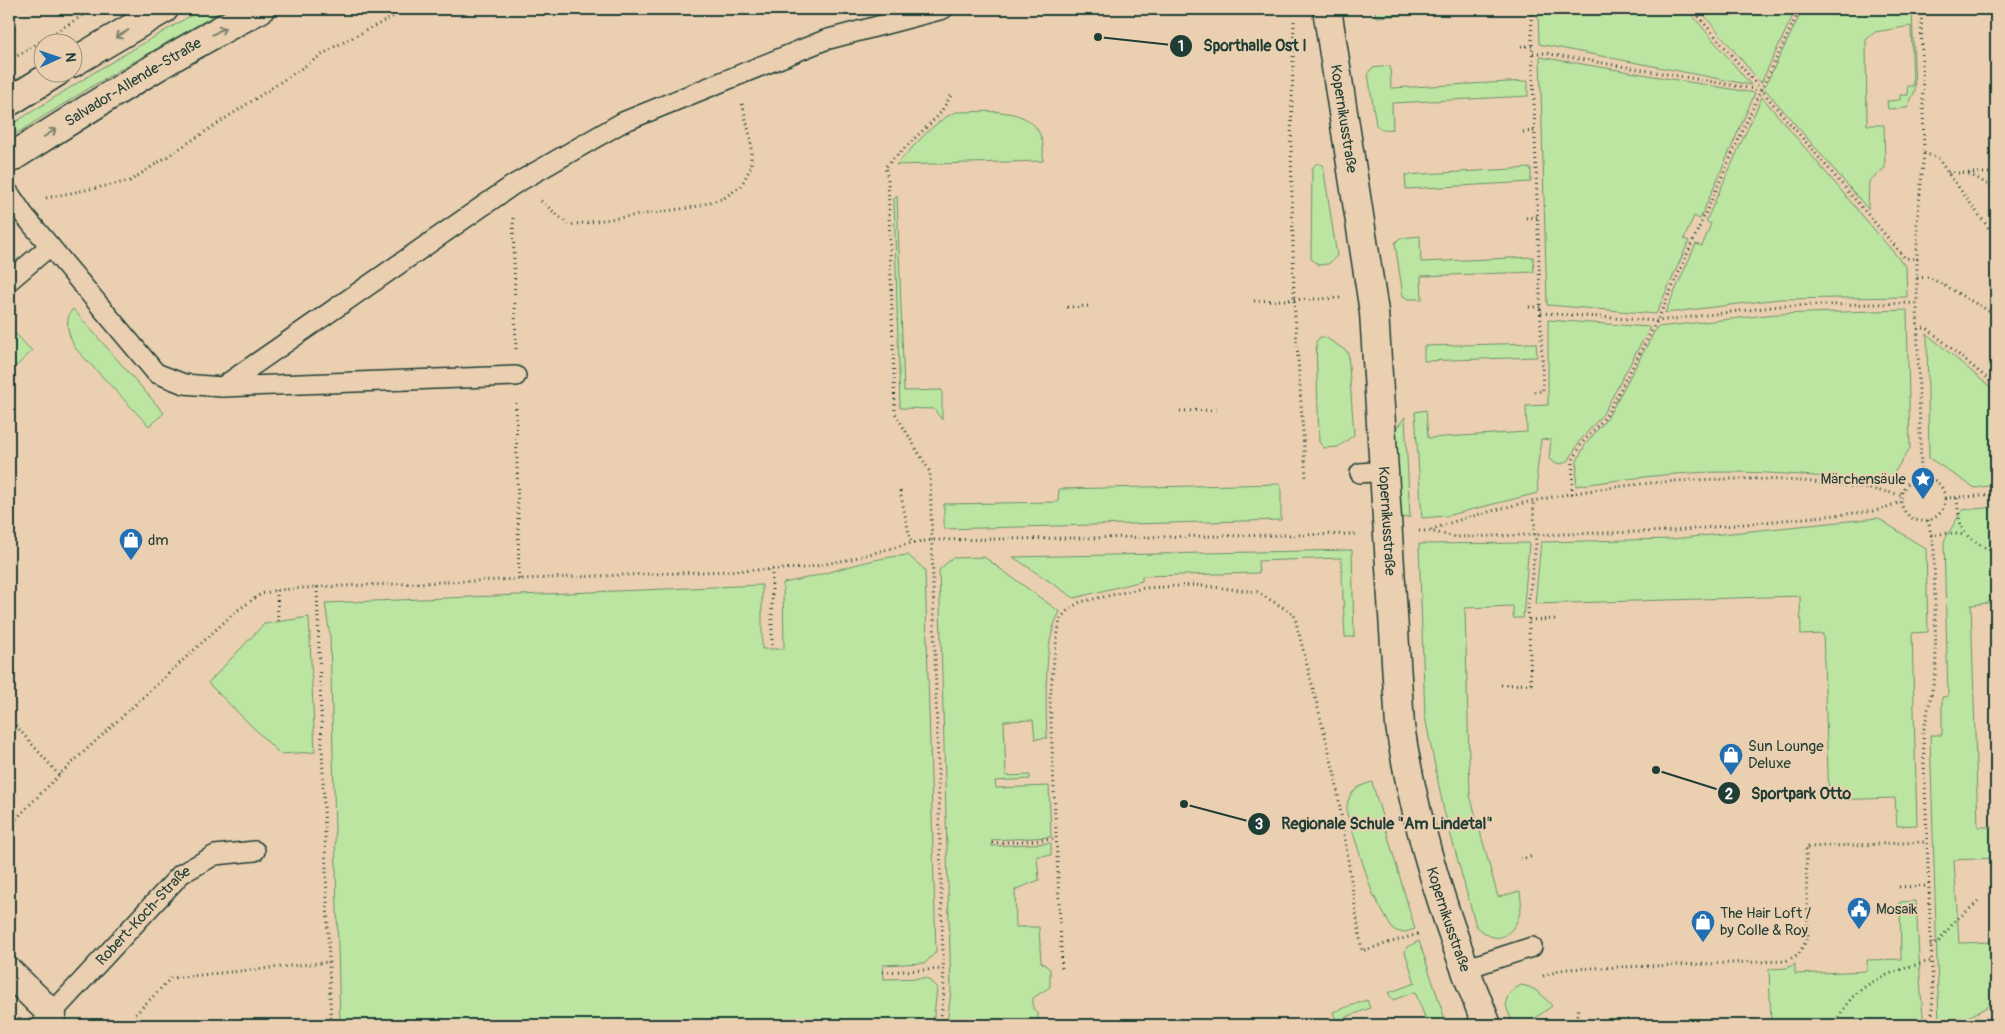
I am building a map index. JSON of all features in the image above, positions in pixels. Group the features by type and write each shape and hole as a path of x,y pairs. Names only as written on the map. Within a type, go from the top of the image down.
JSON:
{"street":[{"path":"82,57 164,9"},
{"name":"Salvador-Allende-Straße","path":"9,159 111,94 220,30 260,9"},
{"name":"Kopernikusstraße","path":"1327,9 1374,312 1372,472 1405,761 1424,842 1464,970 1487,1025"},
{"path":"9,102 41,82"},
{"name":"Robert-Koch-Straße","path":"9,972 46,1020"}],"lane":[{"path":"222,387 519,182 623,122 825,40 943,9"},
{"path":"14,200 156,373 184,384 222,387 516,376"},
{"path":"9,281 50,246"},
{"name":"Robert-Koch-Straße","path":"46,1020 182,874 215,856 255,851"},
{"path":"1464,970 1532,947"}],"path":[{"path":"9,61 93,9"},
{"path":"14,200 32,201 130,181 334,47 408,9"},
{"path":"1531,9 1543,391 1532,392"},
{"path":"1692,9 1905,258 1918,260"},
{"path":"1572,494 1573,460 1582,443 1606,416 1657,321 1761,90 1800,9"},
{"path":"1921,9 1924,153 1917,224 1919,451 1921,476"},
{"path":"1294,21 1291,144 1294,300 1306,478"},
{"path":"1521,46 1532,46"},
{"path":"1533,53 1544,52 1761,90"},
{"path":"519,182 568,224 694,206 724,198 741,186 750,167 751,140 735,76"},
{"path":"940,1025 944,990 930,472 895,412 889,189 886,167 938,115 952,94"},
{"path":"1523,132 1535,131"},
{"path":"1924,153 1938,158 1996,238"},
{"path":"1948,173 1996,173"},
{"path":"1968,173 1996,188"},
{"path":"1526,218 1538,217"},
{"path":"1917,278 1929,277 1996,315"},
{"path":"1254,301 1347,298"},
{"path":"1541,313 1657,321 1780,306 1917,303"},
{"path":"1067,307 1090,306"},
{"path":"1529,307 1541,307"},
{"path":"1918,328 1927,328 1996,386"},
{"path":"1180,411 1216,410"},
{"path":"1921,476 1935,480 1940,485 1945,498 1944,506 1941,512 1928,520 1921,521 1908,515 1901,502 1901,494 1908,482 1921,476"},
{"path":"1901,494 1809,482 1723,479 1630,484 1534,501 1452,521 1429,531 1456,536 1674,531 1876,511 1901,502"},
{"path":"900,491 911,543"},
{"path":"1945,498 1996,495"},
{"path":"1957,498 1958,520 1965,535"},
{"path":"1501,685 1531,684 1529,620 1535,535 1534,501"},
{"path":"1928,520 1934,548 1936,671 1923,734 1933,995 1931,1025"},
{"path":"1931,535 1950,533 1965,535 1996,554"},
{"path":"9,826 59,775 235,612 261,594 277,590 814,566 851,559 911,543 933,540 1361,534"},
{"path":"772,569 772,649"},
{"path":"1062,968 1050,700 1060,619 1068,610 1080,602 1144,588 1195,585 1257,592 1294,614 1335,775 1362,951 1425,932"},
{"path":"317,587 331,1025"},
{"path":"277,590 278,622"},
{"path":"1529,620 1559,619"},
{"path":"9,718 59,775"},
{"path":"992,843 1056,839"},
{"path":"1543,976 1565,969 1786,961 1799,954 1808,937 1806,847 1926,842"},
{"path":"1520,860 1534,856"},
{"path":"1899,887 1928,886"},
{"path":"1930,946 1939,941 1954,921 1978,902"},
{"path":"1832,1025 1838,1020 1851,999 1877,979 1931,961"},
{"path":"126,1025 171,978 329,962"},
{"path":"884,972 943,969"},
{"path":"1574,1025 1579,1008"}],"green space":[{"path":"202,9 225,9 104,79 9,138 9,127 14,123 79,82 82,82 82,80"},
{"path":"1375,9 1505,9 1376,17"},
{"path":"1538,9 1687,9 1751,85 1539,44"},
{"path":"1699,9 1796,9 1761,83"},
{"path":"1803,9 1912,9 1915,91 1907,108 1888,109 1887,101 1900,100 1900,95 1908,95 1907,86 1913,86 1911,26 1875,32 1866,40 1867,125 1884,125 1885,168 1869,181 1868,209 1764,88"},
{"path":"1540,57 1755,93 1700,219 1694,216 1684,239 1689,241 1656,314 1547,305"},
{"path":"1390,66 1391,88 1528,81 1528,96 1392,103 1393,129 1381,130 1376,125 1368,73 1372,68"},
{"path":"1762,97 1906,267 1907,297 1779,299 1665,313 1696,244 1702,246 1711,224 1706,221"},
{"path":"956,112 1005,112 1027,120 1035,127 1041,137 1043,161 896,165 931,128"},
{"path":"1317,163 1323,165 1337,256 1328,264 1319,265 1311,259 1312,168"},
{"path":"1531,168 1531,182 1406,189 1405,175"},
{"path":"897,195 904,391 942,390 942,420 934,409 900,408 894,199"},
{"path":"1420,236 1421,262 1533,257 1534,272 1421,276 1422,299 1408,299 1403,296 1395,243 1400,238"},
{"path":"73,309 164,413 149,426 75,348 69,333 68,323 68,318"},
{"path":"1907,310 1910,448 1887,484 1806,475 1706,472 1631,478 1576,486 1577,461 1585,445 1608,417 1657,327 1776,314"},
{"path":"1548,320 1650,327 1603,414 1579,442 1569,460 1562,464 1554,463 1549,459 1551,440 1541,439 1537,472 1538,493 1446,516 1422,518 1415,412 1426,410 1428,438 1527,432 1526,406 1548,405"},
{"path":"9,329 32,351 14,368 9,363"},
{"path":"1927,334 1996,392 1996,485 1975,488 1929,458"},
{"path":"1320,337 1325,337 1348,352 1354,435 1338,447 1324,448 1319,442 1316,342"},
{"path":"1536,343 1537,357 1424,361 1424,346"},
{"path":"1405,417 1410,517 1396,518 1392,434"},
{"path":"1281,484 1281,520 944,529 944,504 1058,502 1059,489"},
{"path":"1996,507 1996,602 1971,605 1978,827 1996,827 1996,858 1954,860 1959,943 1996,942 1996,1002 1954,1025 1939,1025 1930,735 1942,735 1942,697 1948,696 1944,541 1962,510"},
{"path":"1878,518 1926,549 1928,632 1912,633 1917,825 1897,826 1895,798 1829,800 1823,634 1801,635 1800,596 1535,604 1541,542 1672,539"},
{"path":"1529,543 1523,618 1513,618 1513,606 1465,608 1470,795 1498,897 1520,891 1521,901 1520,913 1512,930 1502,937 1496,937 1488,935 1476,926 1444,811 1425,717 1419,544"},
{"path":"1352,550 1354,637 1345,637 1341,558 1258,561 1259,573 1142,576 1142,581 1074,598 1013,557"},
{"path":"908,555 925,570 936,952 925,963 883,965 884,979 927,978 937,988 933,1025 340,1025 330,636 325,603 762,585 762,649 784,649 783,583 861,563"},
{"path":"984,557 1060,612 1055,624 1048,655 1046,691 1047,738 1035,739 1033,720 1004,721 1006,776 1030,775 1030,779 995,781 996,788 1049,786 1051,837 992,840 992,846 1051,843 1051,855 1037,856 1039,880 1015,890 1016,927 1039,927 1041,962 1050,969 1050,987 1033,998 1033,1009 1038,1013 1038,1025 947,1025 951,990 939,570 952,558"},
{"path":"309,617 315,752 280,754 208,683 264,624"},
{"path":"1372,782 1415,929 1406,932 1397,931 1391,927 1372,892 1347,814 1348,802 1352,793 1360,786"},
{"path":"1916,901 1924,1025 1771,1025 1769,969 1787,968 1795,964 1795,974 1867,971 1867,960 1901,959 1900,902"},
{"path":"1419,941 1447,1025 1428,1025 1415,992 1393,1000 1388,993 1415,983 1405,952 1407,947"},
{"path":"1521,985 1538,992 1552,1006 1534,1019 1539,1025 1514,1025 1506,1002 1514,989"},
{"path":"1367,1000 1370,1008 1339,1020 1341,1025 1338,1025 1333,1012"}],"place":[{"name":"Sporthalle Ost I","path":"1098,37"},
{"name":"Märchensäule","path":"1923,500"},
{"name":"dm","path":"131,561"},
{"name":"Sportpark Otto","path":"1656,770"},
{"name":"Sun Lounge Deluxe","path":"1731,776"},
{"name":"Regionale Schule \"Am Lindetal\"","path":"1184,804"},
{"name":"Mosaik","path":"1859,930"},
{"name":"The Hair Loft / by Colle & Roy","path":"1703,943"}]}
